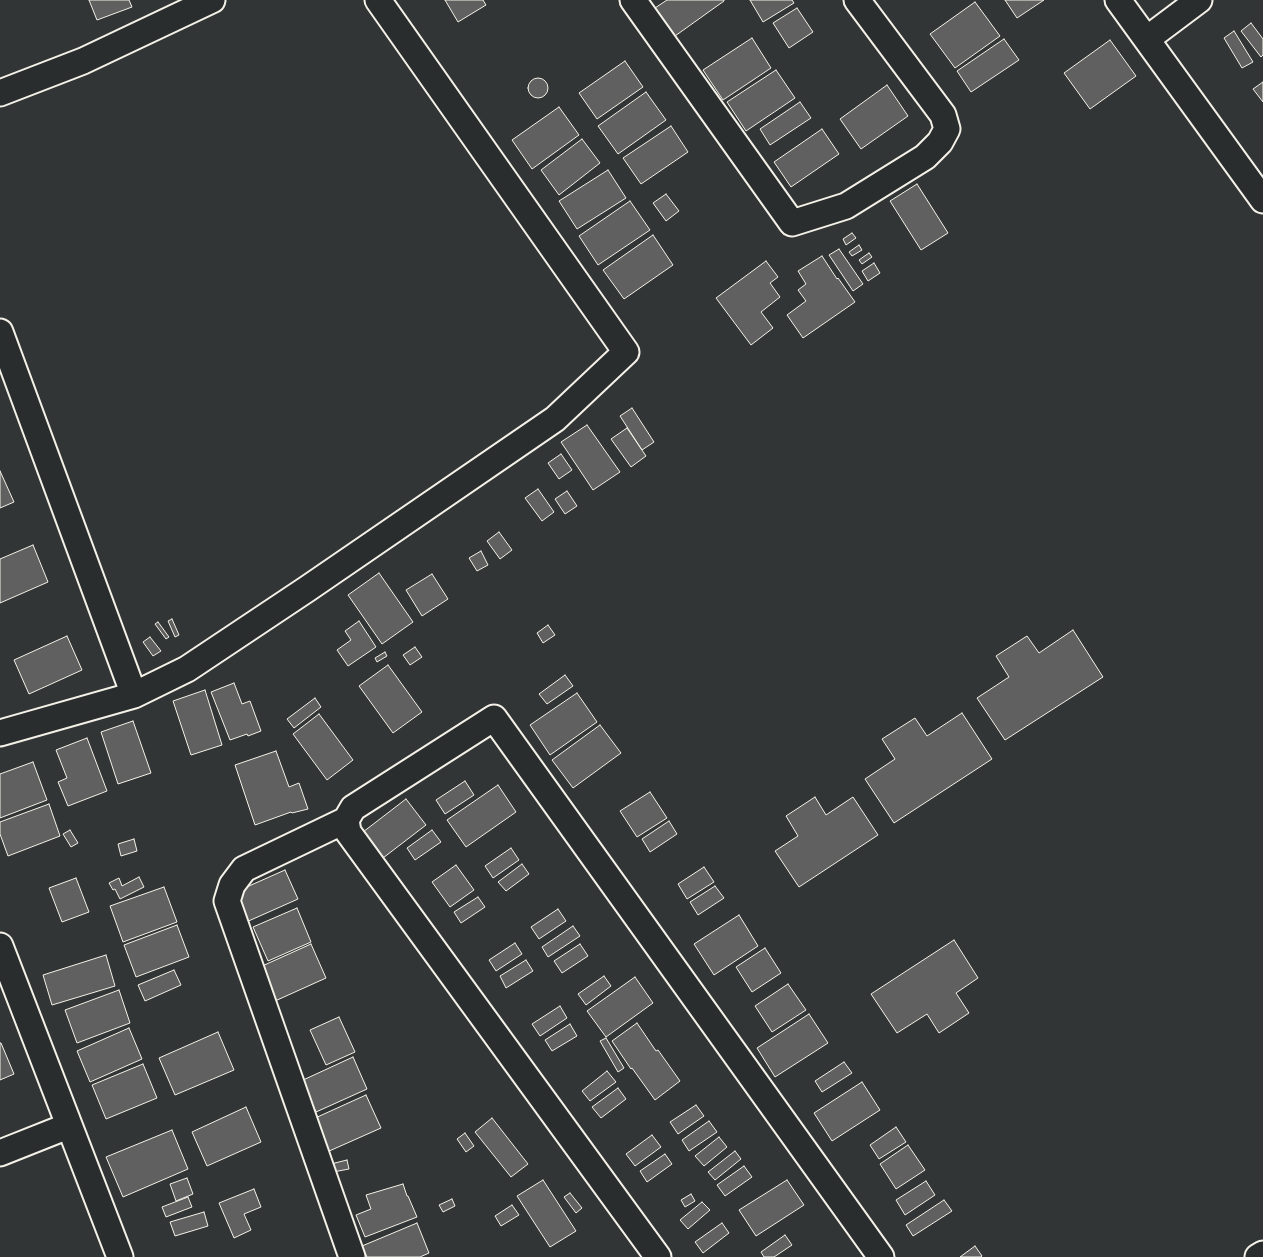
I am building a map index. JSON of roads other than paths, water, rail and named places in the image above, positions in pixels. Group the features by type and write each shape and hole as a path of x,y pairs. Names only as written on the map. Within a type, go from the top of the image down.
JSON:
{"street":[{"path":"0,93 84,61 212,0"},
{"path":"0,733 134,695 187,669 315,584 555,419 626,352 378,0"},
{"path":"633,0 792,223 846,206 925,157 940,142 947,129 943,115 857,0"},
{"path":"1118,0 1259,185"},
{"path":"1147,39 1199,0"},
{"path":"0,332 134,695"},
{"path":"658,1257 348,832 346,820 352,808 494,718 881,1257"},
{"path":"346,820 244,869 232,885 227,901 352,1257"},
{"path":"0,946 120,1257"},
{"path":"0,1153 68,1126"},
{"path":"1258,1257 1263,1254"}]}
